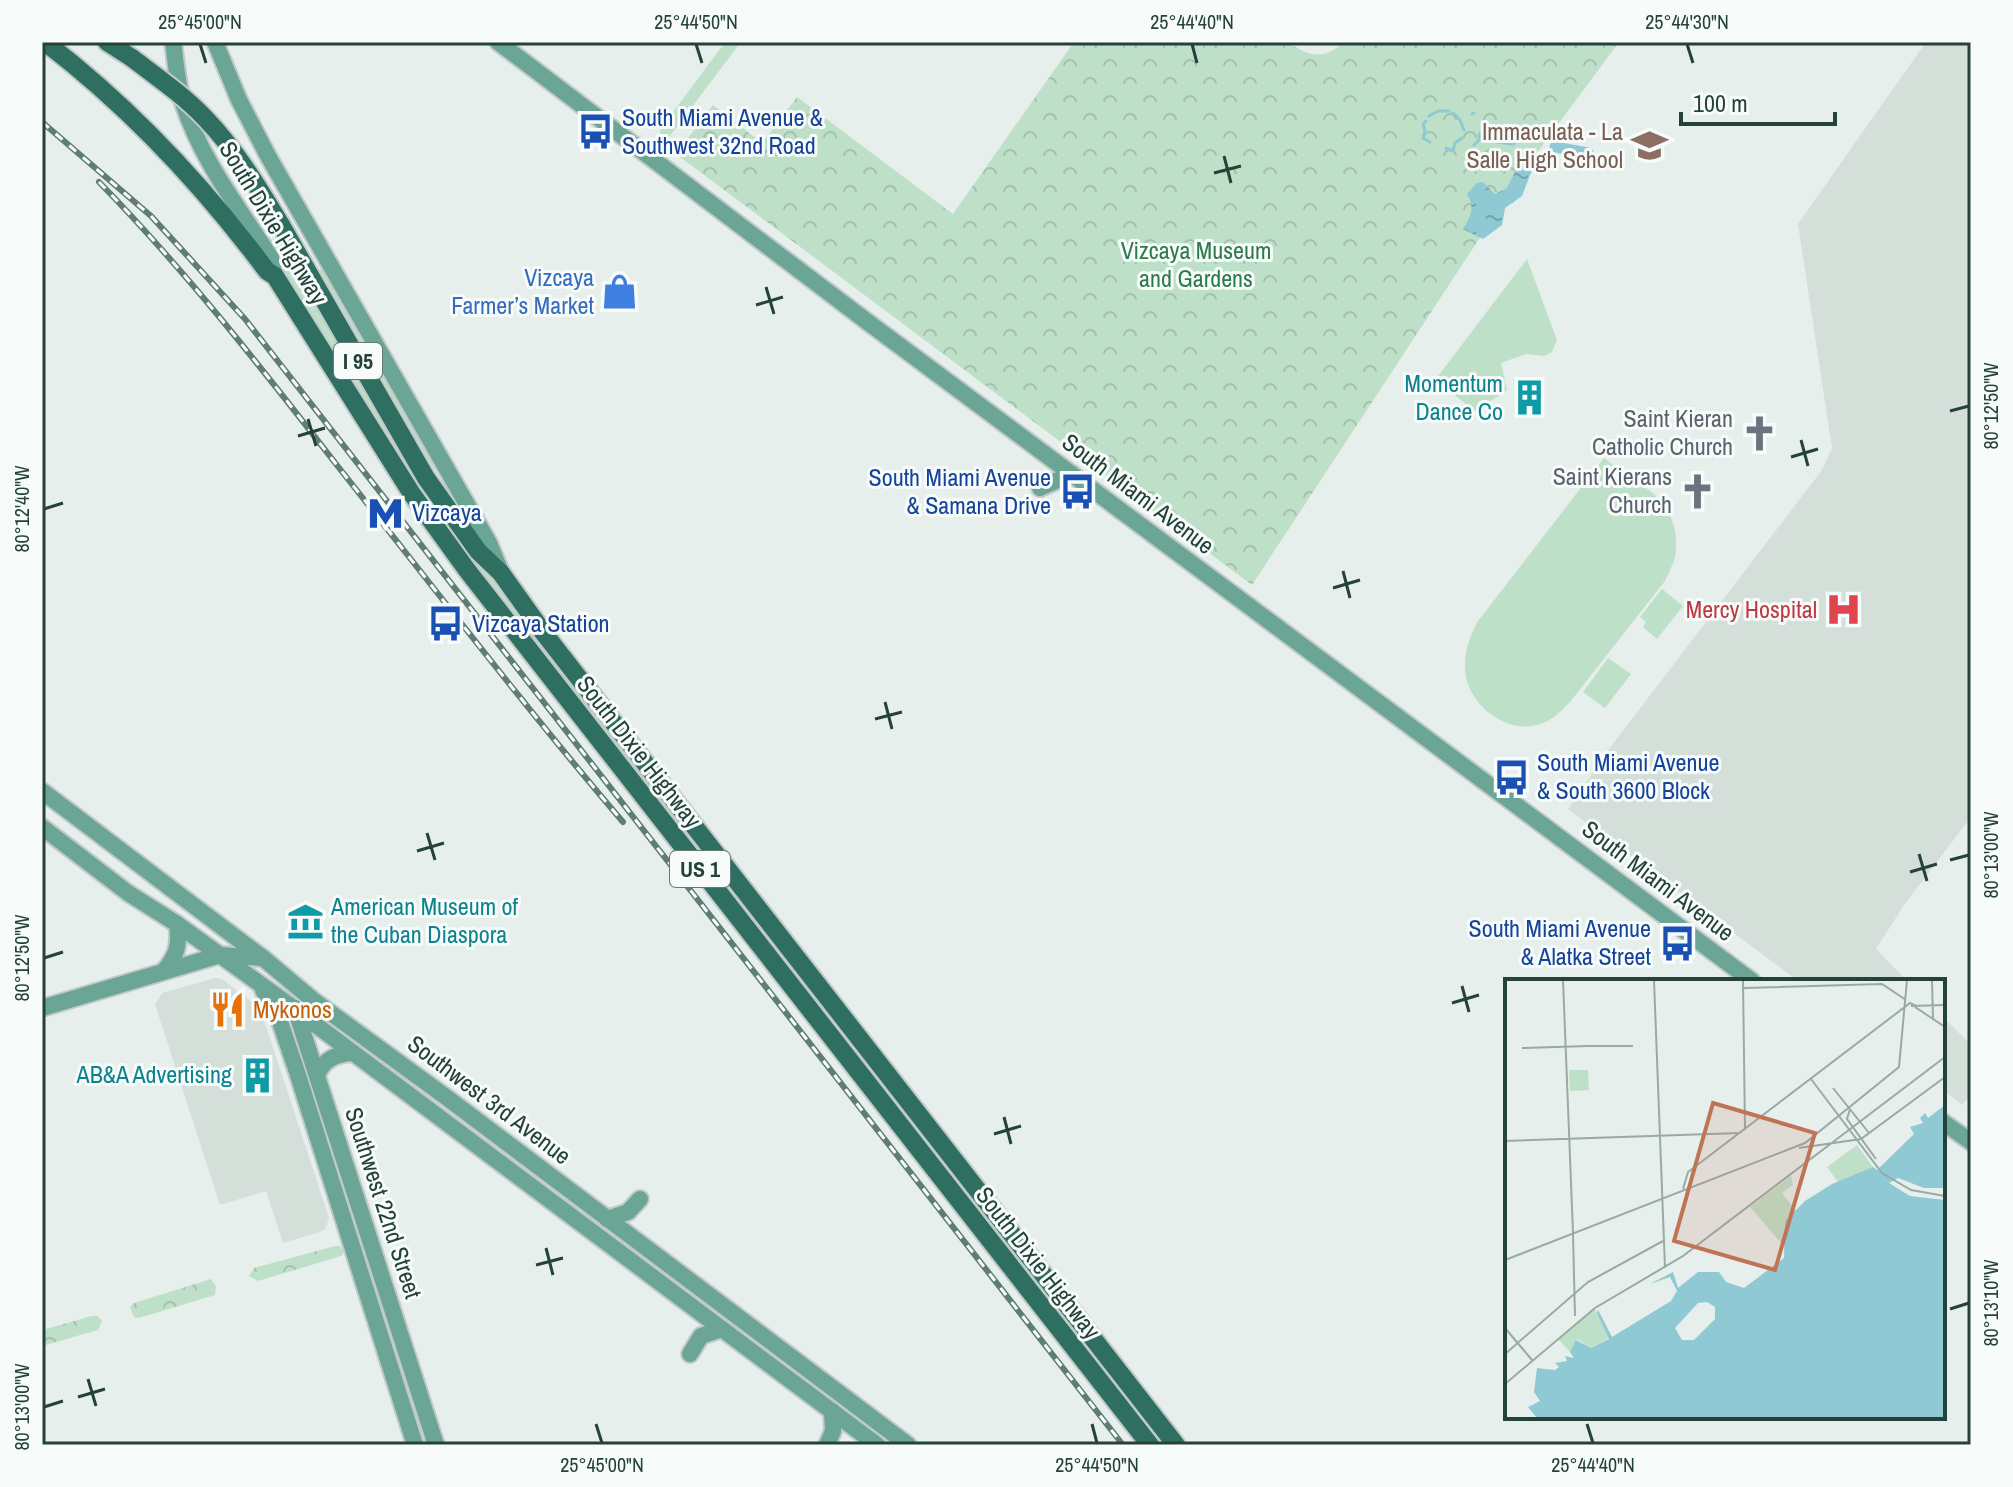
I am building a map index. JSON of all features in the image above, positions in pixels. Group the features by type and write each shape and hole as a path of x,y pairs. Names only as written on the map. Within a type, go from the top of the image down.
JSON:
{"highway":[{"path":"45,42 96,83 155,138 199,185 267,271 275,276"},
{"name":"I 95","path":"107,42 176,91 218,132 246,168 426,478 478,551 501,573"},
{"name":"South Dixie Highway","path":"275,276 412,494 467,570 1150,1445"},
{"name":"South Dixie Highway","path":"501,573 543,632 1176,1445"}],"main road":[{"path":"165,42 176,74"},
{"name":"South Dixie Highway","path":"173,42 176,74 187,116 201,147 271,258 275,276"},
{"name":"South Dixie Highway","path":"215,42 239,100 268,156 489,543 501,573"},
{"name":"South Miami Avenue","path":"498,42 1749,979"},
{"path":"1040,488 1072,474"},
{"name":"Southwest 3rd Avenue","path":"42,791 908,1445"},
{"name":"Southwest 3rd Avenue","path":"42,827 128,893 177,924 296,1010 871,1440"},
{"path":"88,862 107,862 126,855"},
{"path":"164,971 177,954 180,940 177,924"},
{"path":"42,1008 220,955 263,958"},
{"name":"Southwest 22nd Street","path":"284,976 436,1445"},
{"name":"Southwest 22nd Street","path":"260,985 278,1016 415,1445"},
{"path":"317,1075 320,1067 332,1057 352,1053"},
{"path":"1945,1123 1971,1142"},
{"path":"607,1219 628,1212 640,1199"},
{"path":"690,1354 701,1336 722,1329"},
{"path":"827,1445 833,1431 832,1411"},
{"path":"871,1440 876,1421"}],"shaded area":[{"name":"Mercy Hospital","path":"1926,42 1963,42 1971,48 1971,817 1904,905 1876,949 1905,979 1795,979 1568,809 1609,749 1822,470 1832,448 1798,224"},
{"path":"215,978 222,979 260,1008 329,1218 325,1229 320,1232 283,1243 266,1191 220,1205 155,1004 162,993"},
{"path":"1945,1019 1971,1045 1971,1095 1962,1105 1945,1092"}],"green space":[{"path":"725,42 741,42 669,137 660,137 660,130"},
{"name":"Vizcaya Museum and Gardens","path":"1074,42 1288,42 1302,51 1323,54 1343,42 1619,42 1525,169 1252,585 676,154 713,105 762,143 797,97 953,214"},
{"path":"276,237 461,539 1166,1445 1159,1445 461,549 418,487 267,243"},
{"path":"1527,259 1557,340 1552,352 1544,356 1526,354 1501,363 1507,390 1475,411 1435,380"},
{"path":"324,268 439,472 414,437 319,270"},
{"path":"1604,458 1613,465 1599,486 1622,482 1637,484 1663,504 1676,535 1673,563 1665,581 1560,712 1545,722 1527,726 1502,721 1480,705 1467,682 1465,662 1470,638 1478,621"},
{"path":"1662,589 1683,606 1657,639 1643,627 1646,622 1640,617"},
{"path":"1608,658 1631,674 1605,708 1583,692"},
{"path":"340,1246 343,1255 258,1281 249,1276 254,1268"},
{"path":"211,1279 216,1287 215,1295 134,1317 130,1307 134,1303"},
{"path":"98,1316 102,1321 98,1330 42,1346 42,1330"}],"water":[{"path":"1521,160 1535,162 1522,196 1505,208 1502,225 1483,239 1463,229 1471,212 1467,194 1477,183 1483,182 1495,194 1507,188"}],"waterway":[{"path":"1429,116 1438,111 1449,111"},
{"path":"1453,113 1464,130"},
{"path":"1426,121 1423,124 1423,138 1430,142"},
{"path":"1474,145 1483,136"},
{"path":"1483,136 1512,140"},
{"path":"1446,148 1453,151 1455,143 1462,138"},
{"path":"1555,147 1588,153"}],"railway":[{"path":"42,122 151,216 245,319 1123,1445"},
{"path":"99,182 162,249 221,319 623,822"}],"place":[{"name":"South Miami Avenue & Southwest 32nd Road","path":"596,132"},
{"name":"Immaculata - La Salle High School","path":"1649,146"},
{"name":"Vizcaya Farmer’s Market","path":"620,292"},
{"name":"Momentum Dance Co","path":"1529,398"},
{"name":"Saint Kieran Catholic Church","path":"1759,433"},
{"name":"Saint Kierans Church","path":"1698,491"},
{"name":"South Miami Avenue & Samana Drive","path":"1077,492"},
{"name":"Vizcaya","path":"386,513"},
{"name":"Mercy Hospital","path":"1843,610"},
{"name":"Vizcaya Station","path":"446,624"},
{"name":"South Miami Avenue & South 3600 Block","path":"1511,777"},
{"name":"American Museum of the Cuban Diaspora","path":"305,921"},
{"name":"South Miami Avenue & Alatka Street","path":"1677,943"},
{"name":"Mykonos","path":"227,1010"},
{"name":"AB&A Advertising","path":"258,1075"}]}
